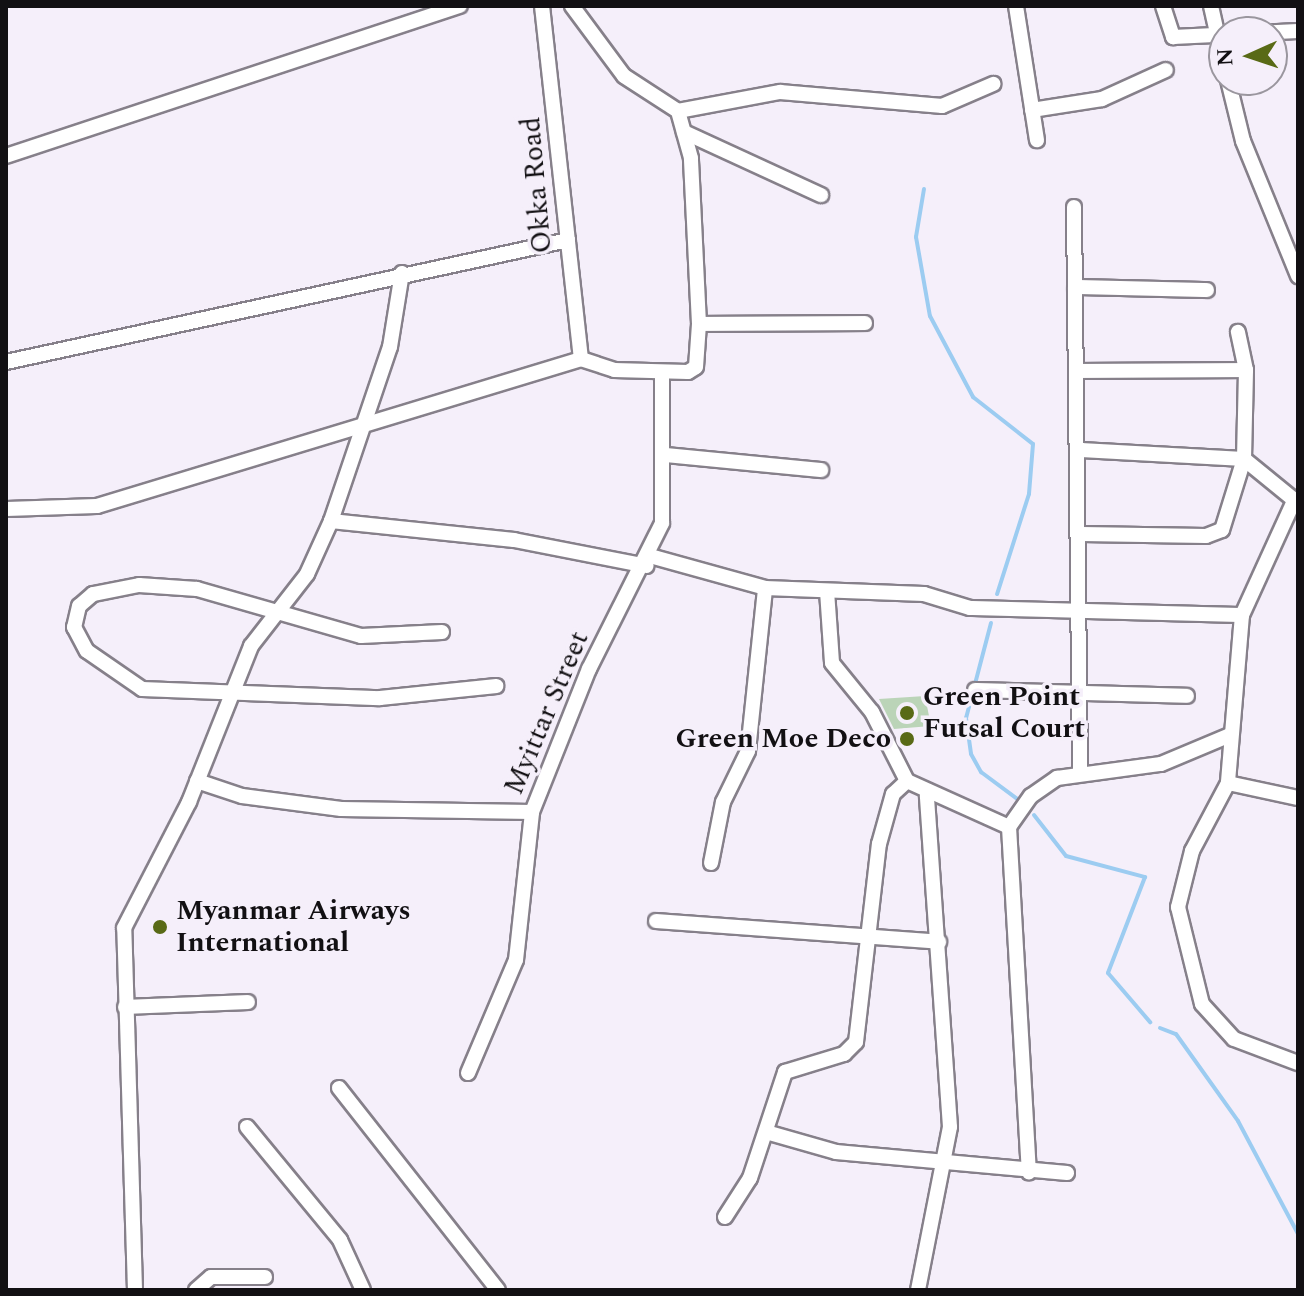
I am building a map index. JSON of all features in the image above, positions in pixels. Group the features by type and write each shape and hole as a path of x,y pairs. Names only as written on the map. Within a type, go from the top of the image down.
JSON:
{"street":[{"path":"6,156 460,6"},
{"name":"Okka Road","path":"542,6 581,359"},
{"path":"6,509 97,506 360,431 581,359 662,374 696,367 699,324 684,132 678,111 624,76 572,6"},
{"path":"1016,6 1037,140"},
{"path":"1163,6 1173,37 1208,32"},
{"path":"1032,110 1102,99 1166,70"},
{"path":"678,111 780,92 942,106 993,84"},
{"path":"1232,96 1243,141 1298,276"},
{"path":"684,132 821,195"},
{"path":"1074,207 1075,287 1081,371 1080,774"},
{"path":"6,362 402,273 568,240"},
{"path":"135,1290 125,1007 130,909 197,781 232,691 276,612 307,574 331,521 390,347 402,273"},
{"path":"1075,287 1207,290"},
{"path":"699,324 865,323"},
{"path":"1082,534 1218,534 1244,459 1246,370 1238,332"},
{"path":"1081,371 1246,370"},
{"name":"Myittar Street","path":"468,1073 516,960 532,812 589,669 648,561 662,523 665,455 662,374"},
{"path":"1081,450 1244,459 1296,502 1242,615 1228,783 1192,851 1178,907 1190,974 1202,1004 1234,1039 1298,1063"},
{"path":"665,455 821,470"},
{"path":"331,521 514,540 648,561 765,588 924,594 970,608 1242,615"},
{"path":"442,632 361,636 197,589 139,585 93,594 79,606 74,627 87,651 142,689 380,698 496,686"},
{"path":"711,863 723,802 748,751 765,588"},
{"path":"827,591 832,663 872,712 907,781 927,796 969,804 1009,827"},
{"path":"975,690 1187,696"},
{"path":"1029,1172 1009,827 1031,796 1057,778 1161,764 1230,735"},
{"path":"197,781 242,796 341,809 532,812"},
{"path":"725,1217 766,1132 785,1072 844,1054 856,1042 879,844 893,794 907,781"},
{"path":"1228,783 1298,798"},
{"path":"918,1290 950,1127 927,796"},
{"path":"656,921 939,942"},
{"path":"125,1007 248,1002"},
{"path":"339,1088 498,1290"},
{"path":"247,1127 340,1240 363,1290"},
{"path":"766,1132 836,1152 1029,1172 1067,1173"},
{"path":"196,1290 211,1277 265,1277"}],"green space":[{"name":"Green Point Futsal Court","path":"925,696 931,726 894,729 879,699"}],"waterway":[{"path":"924,189 916,237 930,316 973,397 1033,444 1029,494 997,594"},
{"path":"991,623 966,718 971,754 981,772 1020,801"},
{"path":"1034,815 1066,856 1145,877 1108,973 1150,1022"},
{"path":"1160,1028 1176,1034 1238,1121 1298,1234"}],"place":[{"name":"Green Point Futsal Court","path":"907,713"},
{"name":"Green Moe Deco","path":"907,739"},
{"name":"Myanmar Airways International","path":"160,927"}]}
